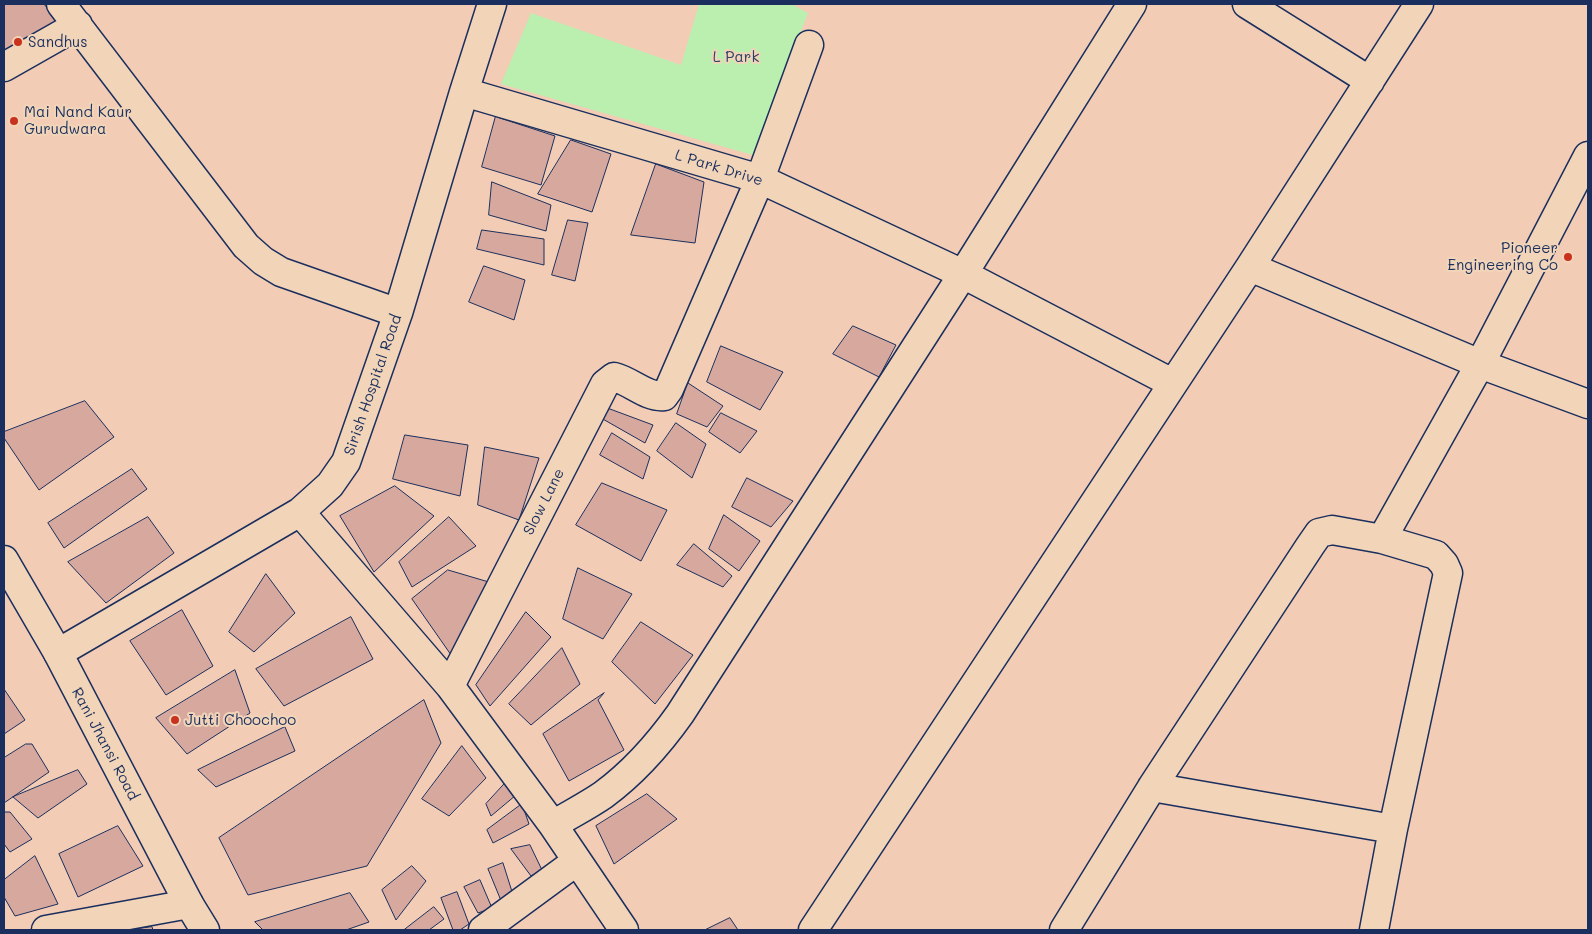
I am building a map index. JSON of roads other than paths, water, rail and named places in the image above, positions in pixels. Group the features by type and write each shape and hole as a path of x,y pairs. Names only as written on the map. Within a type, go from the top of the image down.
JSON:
{"street":[{"path":"61,4 246,246 263,261 281,272 398,313"},
{"name":"Sirish Hospital Road","path":"58,654 300,512 330,485 346,462 398,313 492,4"},
{"path":"553,825 603,795 647,757 663,738 963,274 1132,4"},
{"path":"1248,4 1370,81"},
{"path":"813,930 1250,267 1419,4"},
{"path":"4,67 78,24"},
{"path":"760,179 809,45"},
{"name":"L Park Drive","path":"464,92 760,179 963,274 1172,383"},
{"path":"1382,539 1480,364 1588,156"},
{"name":"Slow Lane","path":"450,686 605,384 614,377 624,379 656,396 664,396 760,179"},
{"path":"1250,267 1480,364 1588,404"},
{"path":"300,512 450,686 553,825 624,930"},
{"path":"1064,930 1152,787 1319,533 1332,530 1382,539 1436,555 1444,564 1448,573 1393,829 1374,930"},
{"name":"Rani Jhansi Road","path":"4,560 58,654 189,904 205,930"},
{"path":"1152,787 1393,829"},
{"path":"483,930 577,861"},
{"path":"46,930 189,904"}],"place":[{"name":"Sandhus","path":"18,42"},
{"name":"Mai Nand Kaur Gurudwara","path":"14,121"},
{"name":"Pioneer Engineering Co","path":"1568,257"},
{"name":"Jutti Choochoo","path":"175,720"}],"park label":[{"name":"L Park","path":"736,57"}]}
